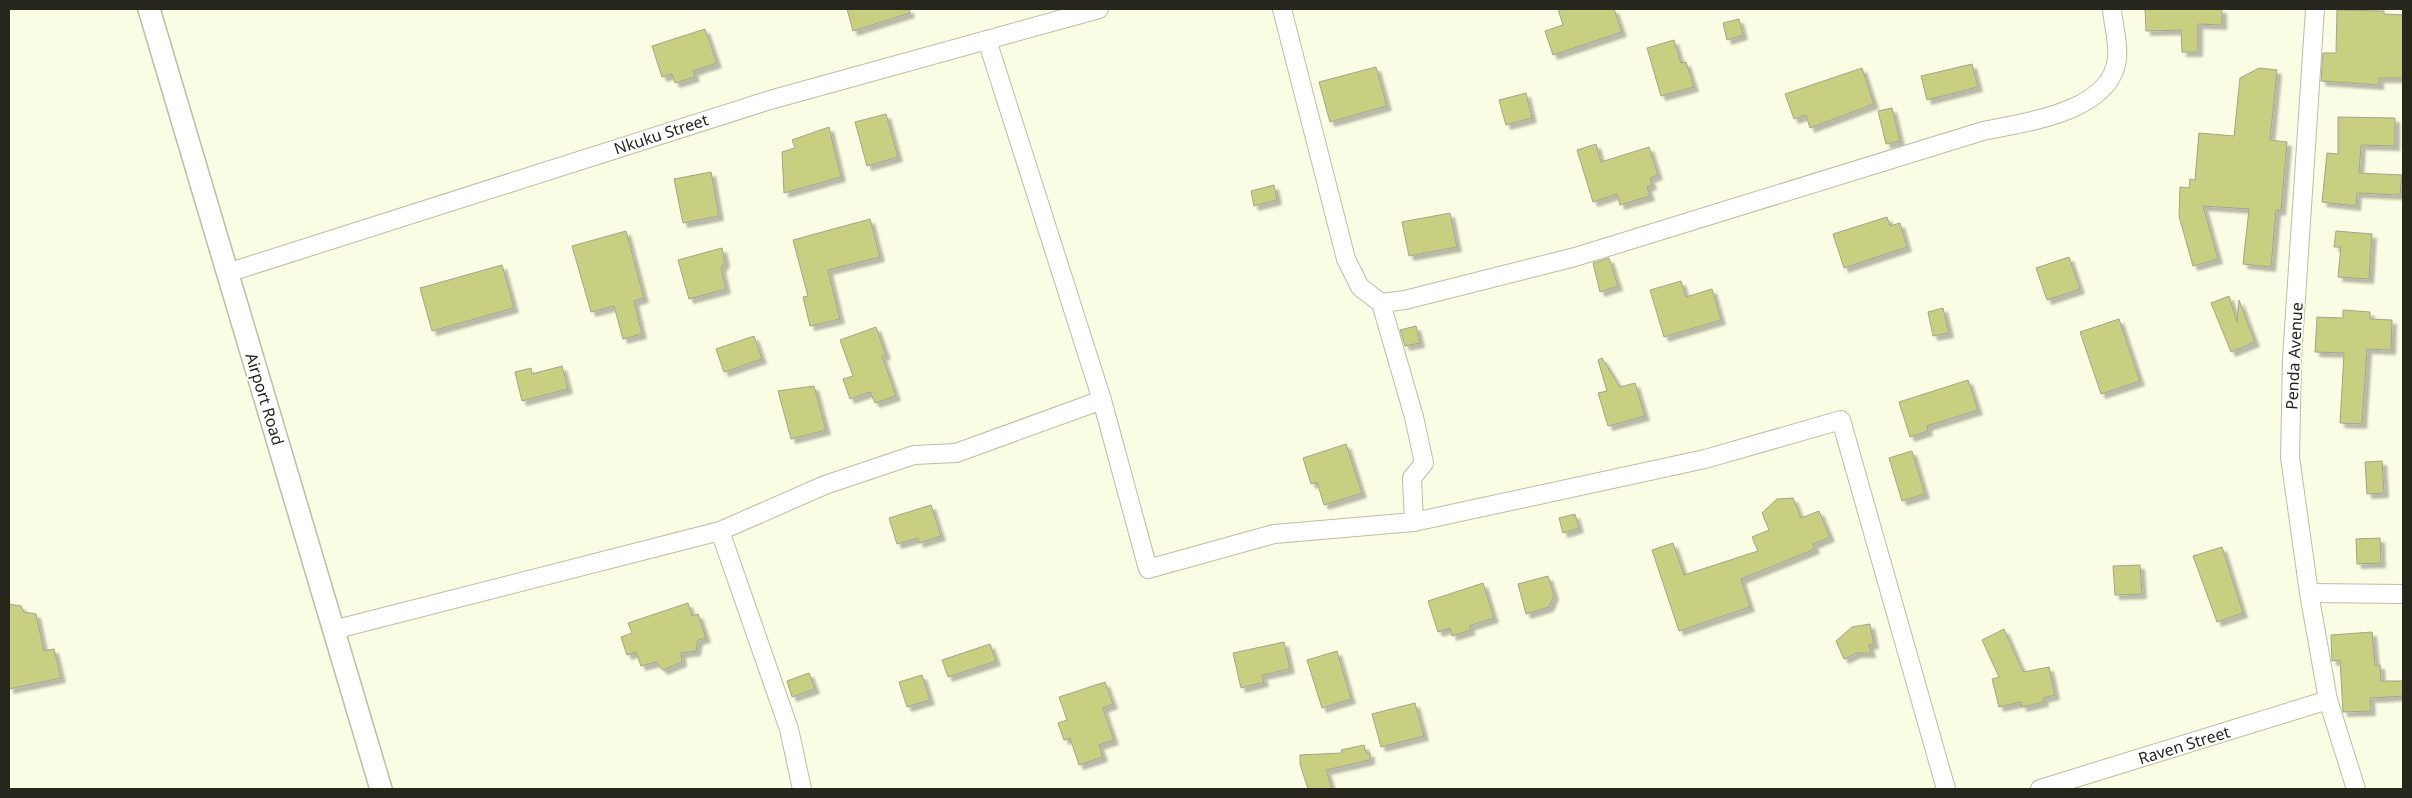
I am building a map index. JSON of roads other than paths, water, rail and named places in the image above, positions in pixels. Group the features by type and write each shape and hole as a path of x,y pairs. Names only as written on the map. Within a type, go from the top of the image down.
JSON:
{"street":[{"name":"Airport Road","path":"149,9 381,789"},
{"name":"Nkuku Street","path":"227,273 770,100 1099,9"},
{"path":"1282,9 1346,260 1360,287 1382,303 1414,417 1424,463 1412,478 1414,522"},
{"path":"1382,303 1405,300 1575,257 1983,131 2029,121 2072,108 2098,94 2112,79 2117,58 2112,9"},
{"name":"Penda Avenue","path":"2315,9 2292,359 2290,457 2309,593 2328,700 2356,789"},
{"path":"987,40 1102,400 1148,569 1274,534 1414,522 1705,459 1842,420 1946,789"},
{"path":"333,630 720,531 825,485 914,455 956,453 1102,400"},
{"path":"720,531 789,729 802,789"},
{"path":"2309,593 2403,594"},
{"name":"Raven Street","path":"2040,789 2328,700"}]}
